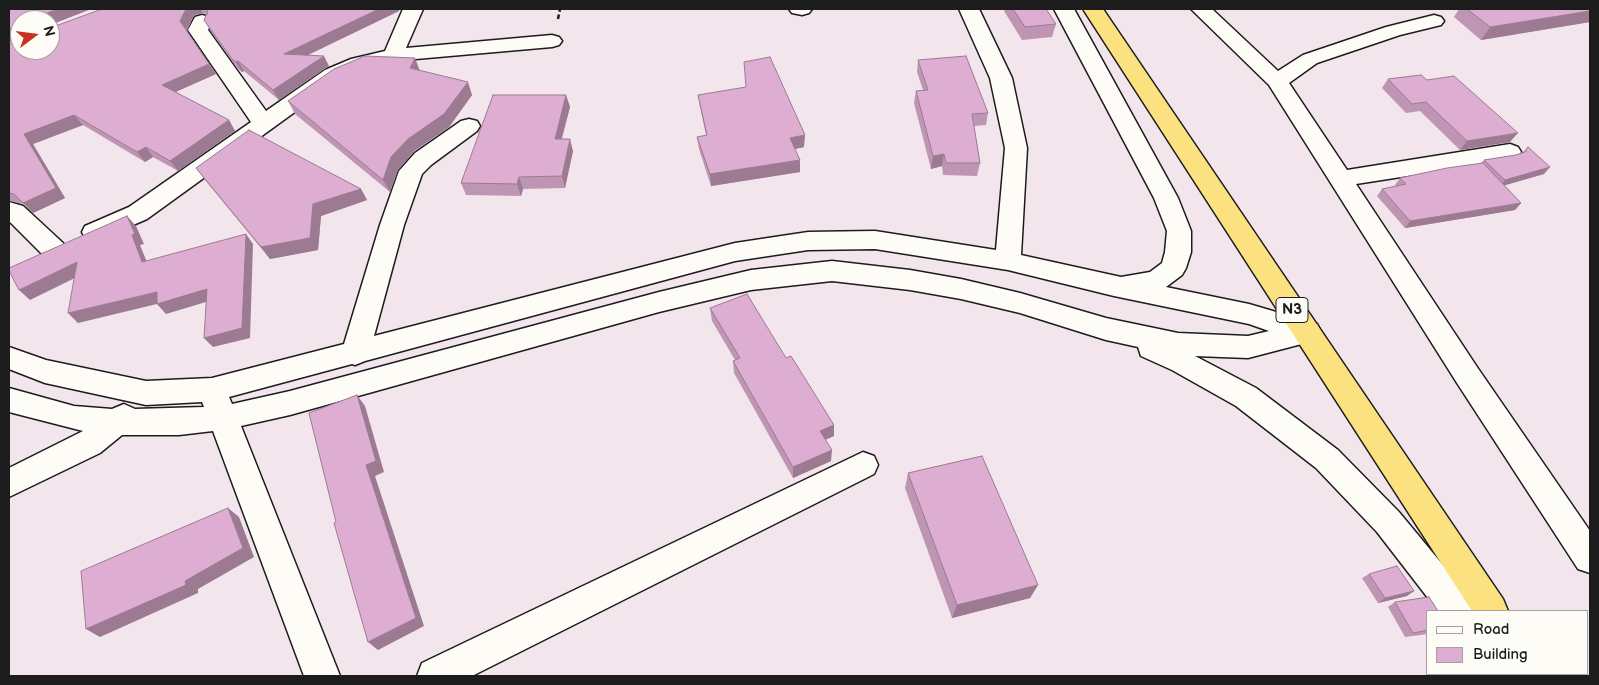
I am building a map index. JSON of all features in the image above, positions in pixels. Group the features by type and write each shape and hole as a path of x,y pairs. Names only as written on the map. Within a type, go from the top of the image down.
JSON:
{"highway":[{"name":"N3","path":"1093,9 1491,610"}],"street":[{"path":"393,55 413,9"},
{"path":"969,9 1002,78 1016,148 1008,261"},
{"path":"1064,9 1166,198 1179,231 1178,252 1173,268 1159,279 1138,285 1114,286"},
{"path":"1201,9 1277,81 1461,367 1590,558"},
{"path":"202,21 198,30 264,123"},
{"path":"1277,81 1310,59 1393,31 1434,21"},
{"path":"32,261 138,213 332,75 358,63 393,55 552,41"},
{"path":"355,354 392,224 411,171 423,158 469,126"},
{"path":"1340,179 1510,152"},
{"path":"9,211 14,212 54,250"},
{"path":"9,400 74,418 118,422 179,422 218,404 355,354 735,252 808,241 875,240 1008,261 1114,286 1249,314 1307,332"},
{"path":"9,358 45,371 146,393 218,404 290,403 659,302 752,280 832,271 910,280 961,289 1020,303 1106,329 1178,344 1248,347 1307,332"},
{"path":"1106,329 1182,362 1246,397 1326,459 1388,522 1458,610"},
{"path":"9,483 89,444 118,422 146,393"},
{"path":"218,404 322,676"},
{"path":"436,676 863,465"}],"building":[{"path":"9,9 58,9 10,10 9,29"},
{"path":"102,9 186,9 180,21 209,64 162,85 229,120 170,161 146,147 137,152 74,115 24,134 56,188 23,203 14,194 9,193 9,44 10,60 60,60 60,24"},
{"path":"206,9 379,9 284,54 324,56 273,90 238,61 236,62 232,59 204,20 208,12"},
{"path":"1013,9 1046,9 1056,24 1025,27"},
{"path":"1467,9 1590,9 1590,11 1490,27"},
{"path":"365,56 415,58 410,68 468,82 444,114 408,139 391,157 383,180 288,101 334,69"},
{"path":"966,56 988,113 972,114 980,163 946,163 944,154 933,156 916,91 928,90 918,60"},
{"path":"770,57 805,135 790,138 800,160 710,174 697,137 707,135 698,95 746,87 744,62"},
{"path":"1421,75 1427,80 1454,76 1518,133 1467,141 1426,102 1412,104 1388,79"},
{"path":"493,95 566,95 555,139 570,139 562,176 519,177 517,184 461,183"},
{"path":"249,130 361,189 313,204 310,238 261,247 196,168"},
{"path":"1528,147 1550,167 1505,180 1484,160 1516,155 1525,152"},
{"path":"1483,163 1521,203 1410,221 1382,189 1406,184 1400,178"},
{"path":"127,216 135,234 132,235 142,262 246,234 242,328 204,338 207,289 157,304 157,292 68,313 77,262 19,290 9,268"},
{"path":"747,294 786,358 791,356 834,425 820,431 832,450 793,467 733,361 740,358 710,308"},
{"path":"357,395 376,461 366,465 416,618 368,642 334,523 336,522 309,413"},
{"path":"982,456 1038,585 957,605 908,473"},
{"path":"228,508 243,548 185,581 186,585 86,629 81,571"},
{"path":"1397,566 1414,591 1385,598 1369,574"},
{"path":"1429,597 1437,610 1426,610 1426,630 1413,633 1395,602"}]}
